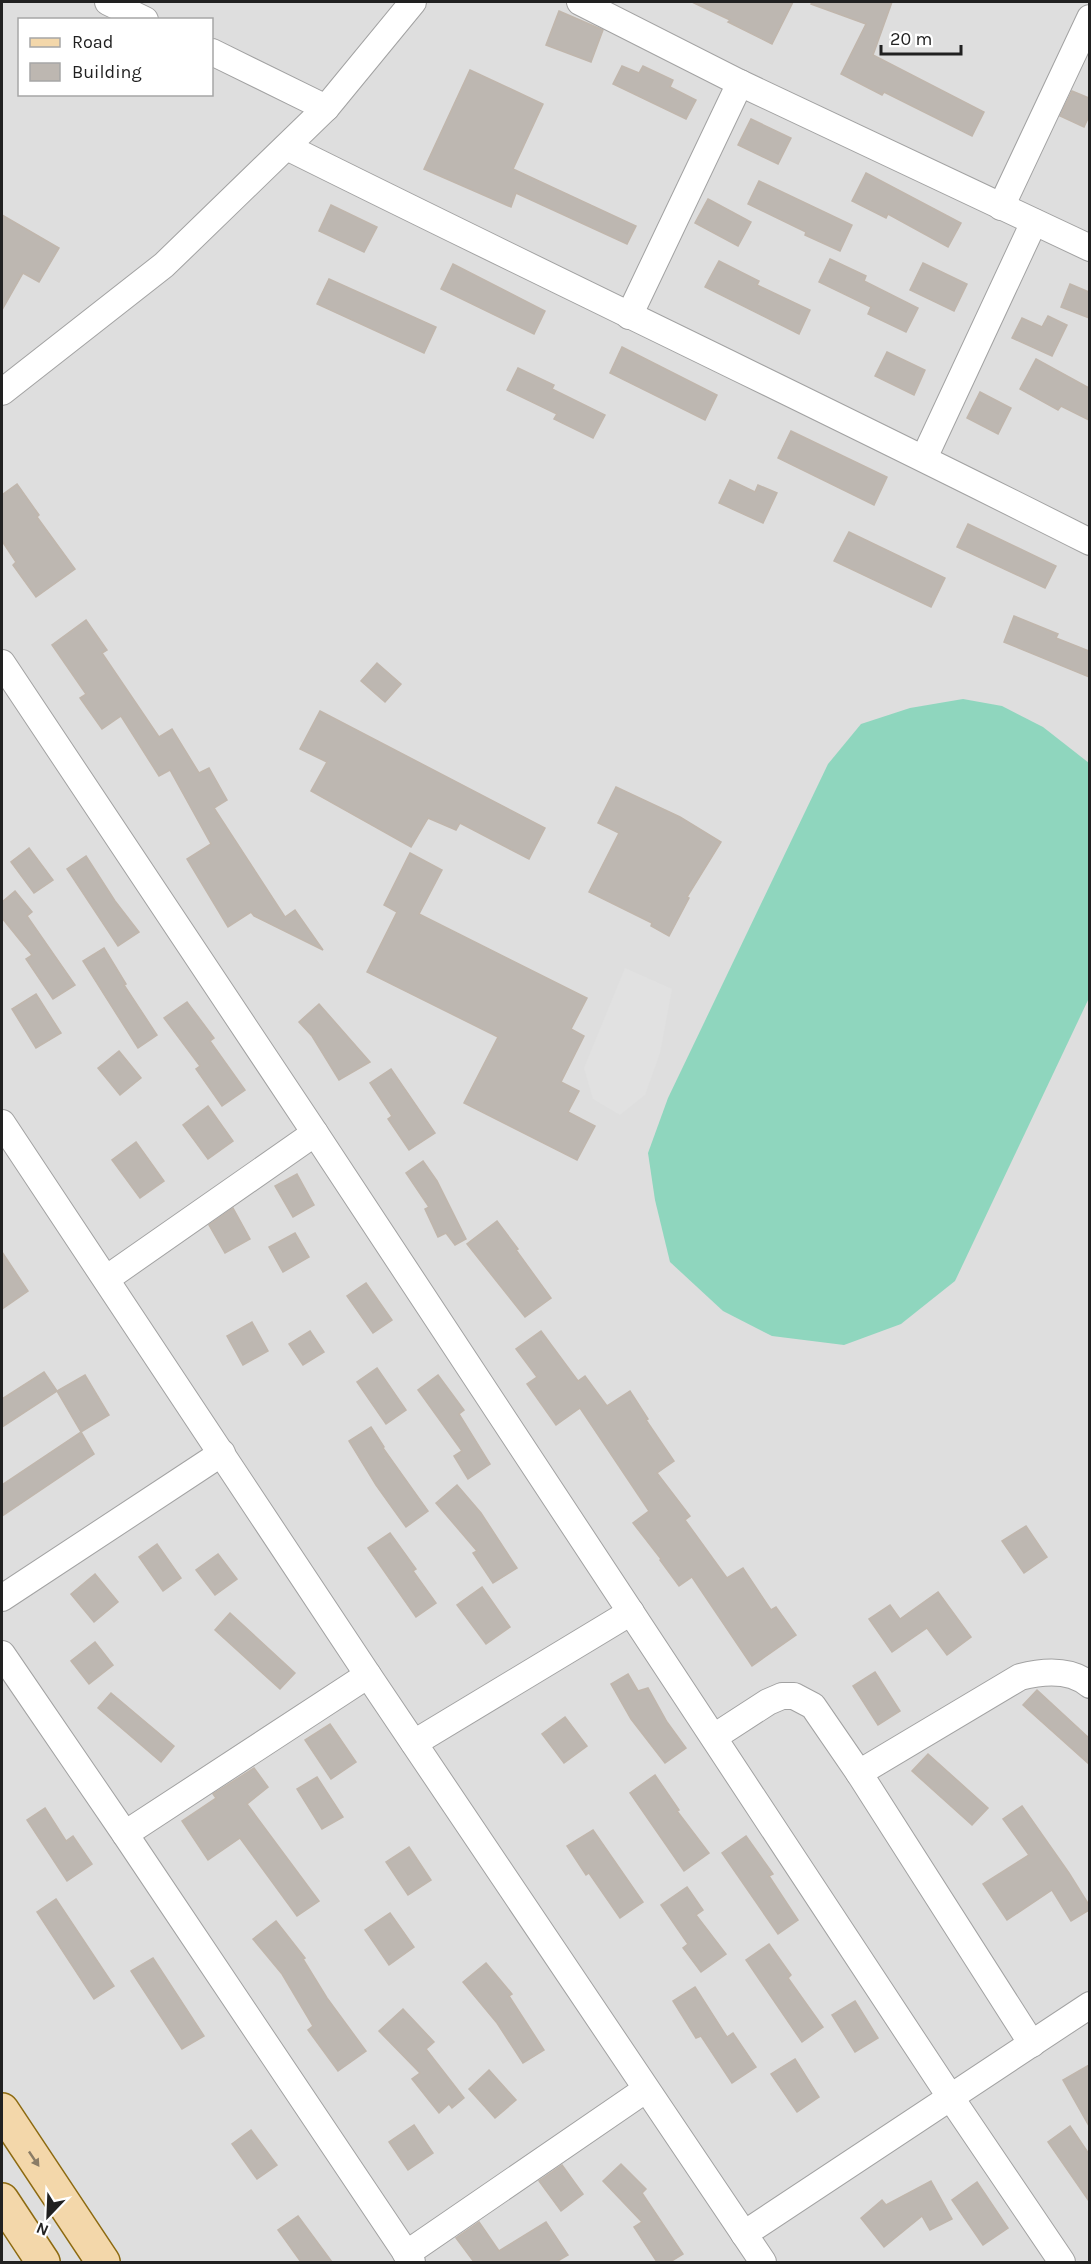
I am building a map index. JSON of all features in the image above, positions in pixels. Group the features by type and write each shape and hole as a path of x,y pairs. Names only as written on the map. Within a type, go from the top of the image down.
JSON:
{"main road":[{"path":"2,2110 103,2262"},
{"path":"2,2200 43,2262"}],"street":[{"path":"108,2 141,18"},
{"path":"2,392 164,265 326,108 413,2"},
{"path":"580,2 740,83 1089,248"},
{"path":"1001,207 1089,18"},
{"path":"213,52 326,108"},
{"path":"629,316 740,83"},
{"path":"287,147 512,256 629,316 924,458 1089,542"},
{"path":"924,458 1034,222"},
{"path":"2,663 315,1133 951,2098 1062,2262"},
{"path":"2,1123 645,2090 763,2262"},
{"path":"106,1279 315,1133"},
{"path":"2,1598 222,1453"},
{"path":"414,1743 631,1612"},
{"path":"2,1654 409,2258 645,2090"},
{"path":"859,1773 1020,1677 1041,1671 1063,1672 1084,1680 1089,1685"},
{"path":"125,1834 368,1675"},
{"path":"714,1737 768,1702 782,1696 794,1696 813,1706 859,1773 1032,2044"},
{"path":"744,2234 1089,2005"}],"shaded area":[{"path":"2,2 1089,2 1089,2262 2,2262"},
{"path":"625,968 672,989 660,1053 645,1095 620,1115 593,1099 584,1068"}],"green space":[{"path":"963,699 1002,706 1043,727 1089,763 1089,998 955,1281 901,1324 844,1345 772,1336 723,1311 670,1262 655,1200 648,1153 668,1098 828,764 861,724 910,708"}],"building":[{"path":"692,2 793,2 772,44"},
{"path":"812,2 892,2 873,55 984,112 972,136 884,92 882,95 841,74 866,24 811,4"},
{"path":"559,11 603,30 591,62 546,45"},
{"path":"622,66 639,73 643,66 673,80 670,87 696,100 686,119 613,84"},
{"path":"470,70 543,104 513,169 636,226 627,244 516,193 511,207 424,169"},
{"path":"1072,91 1089,98 1089,116 1084,127 1060,116"},
{"path":"751,119 791,138 778,164 738,145"},
{"path":"866,173 961,223 948,247 888,214 886,218 852,201"},
{"path":"759,181 852,225 840,251 748,204"},
{"path":"708,199 751,222 738,246 695,223"},
{"path":"331,205 377,227 364,252 319,231"},
{"path":"2,215 59,248 39,282 23,273 2,310"},
{"path":"830,259 866,276 864,281 918,308 906,332 868,314 871,307 819,282"},
{"path":"719,261 759,281 757,285 810,310 799,334 705,287"},
{"path":"923,263 967,284 954,311 910,290"},
{"path":"453,264 545,311 534,334 441,289"},
{"path":"329,279 436,327 424,353 317,304"},
{"path":"1070,284 1089,292 1089,318 1061,307"},
{"path":"1048,316 1067,325 1052,356 1012,338 1022,318 1042,327"},
{"path":"622,347 717,395 705,420 610,373"},
{"path":"887,352 925,370 914,395 875,376"},
{"path":"1036,359 1089,388 1089,420 1061,406 1058,410 1020,389"},
{"path":"518,368 554,385 552,389 605,415 593,438 554,419 557,414 507,390"},
{"path":"980,392 1011,408 998,434 967,418"},
{"path":"791,431 887,477 874,505 778,458"},
{"path":"730,480 755,492 758,485 777,493 763,523 719,503"},
{"path":"17,484 39,515 37,517 75,569 36,597 13,565 16,562 2,541 2,495"},
{"path":"968,524 1056,566 1045,588 957,547"},
{"path":"849,532 945,578 931,607 834,561"},
{"path":"1014,616 1058,634 1056,638 1089,651 1089,677 1004,642"},
{"path":"86,620 107,650 102,653 159,737 172,729 199,773 209,768 227,800 214,808 285,917 295,910 323,950 254,916 251,912 228,927 187,859 211,844 170,770 159,776 121,716 102,729 80,698 86,694 52,645"},
{"path":"377,663 401,684 385,702 361,681"},
{"path":"320,711 545,828 529,859 460,823 456,830 428,818 411,847 311,791 327,762 300,749"},
{"path":"616,787 680,817 721,842 687,897 689,898 669,936 651,926 652,923 589,892 619,833 598,823"},
{"path":"29,848 53,880 34,893 11,862"},
{"path":"410,853 442,870 419,914 587,998 571,1029 584,1036 561,1082 579,1091 568,1112 595,1126 577,1160 464,1103 498,1037 367,972 397,912 384,905"},
{"path":"86,856 115,901 139,932 118,946 67,869"},
{"path":"15,891 32,912 27,916 75,985 53,999 26,959 32,955 2,918 2,902"},
{"path":"104,948 126,984 124,985 157,1035 138,1048 83,961"},
{"path":"36,994 61,1033 36,1048 12,1009"},
{"path":"187,1002 214,1038 210,1041 245,1090 222,1106 196,1069 200,1066 164,1018"},
{"path":"319,1004 370,1062 339,1080 312,1036 299,1022"},
{"path":"119,1051 141,1078 120,1095 98,1068"},
{"path":"391,1069 435,1133 409,1150 388,1119 392,1116 370,1083"},
{"path":"208,1106 233,1141 208,1159 183,1125"},
{"path":"136,1142 164,1181 140,1198 112,1160"},
{"path":"423,1161 437,1181 466,1239 455,1245 446,1233 438,1237 425,1209 429,1207 406,1173"},
{"path":"297,1174 314,1205 293,1217 275,1186"},
{"path":"233,1208 250,1239 225,1253 209,1225"},
{"path":"497,1221 551,1298 525,1317 467,1244"},
{"path":"295,1233 309,1257 283,1272 269,1247"},
{"path":"2,1252 28,1291 2,1309"},
{"path":"366,1283 392,1320 373,1333 347,1296"},
{"path":"252,1322 268,1351 243,1365 227,1336"},
{"path":"310,1331 324,1352 303,1365 289,1344"},
{"path":"541,1331 578,1381 585,1376 607,1406 630,1391 648,1419 646,1420 674,1461 657,1473 690,1516 685,1520 727,1578 743,1568 771,1610 776,1607 796,1635 752,1666 692,1577 679,1586 633,1523 649,1511 580,1408 556,1425 527,1384 537,1377 516,1349"},
{"path":"377,1368 406,1410 386,1424 357,1382"},
{"path":"44,1372 57,1391 2,1427 2,1399"},
{"path":"85,1375 109,1415 81,1432 57,1391"},
{"path":"438,1375 464,1410 459,1414 490,1464 468,1479 454,1456 462,1451 418,1390"},
{"path":"371,1427 383,1448 428,1511 406,1527 376,1485 349,1441"},
{"path":"81,1432 94,1454 2,1516 2,1485"},
{"path":"457,1485 481,1513 517,1568 493,1583 473,1553 477,1551 436,1503"},
{"path":"1026,1526 1047,1557 1024,1573 1002,1541"},
{"path":"390,1533 416,1569 413,1571 436,1603 416,1617 368,1548"},
{"path":"157,1544 181,1578 163,1591 139,1557"},
{"path":"218,1554 237,1579 215,1595 196,1570"},
{"path":"95,1574 118,1602 94,1622 71,1594"},
{"path":"482,1587 510,1627 486,1644 457,1605"},
{"path":"938,1592 971,1637 947,1655 927,1628 892,1652 869,1619 890,1605 900,1619"},
{"path":"230,1613 295,1673 280,1689 215,1630"},
{"path":"95,1642 113,1665 89,1684 71,1661"},
{"path":"875,1672 900,1711 878,1725 853,1686"},
{"path":"628,1674 638,1691 648,1688 667,1722 686,1748 665,1763 631,1719 611,1684"},
{"path":"1037,1690 1089,1738 1089,1764 1023,1705"},
{"path":"111,1693 174,1746 161,1762 98,1708"},
{"path":"565,1717 587,1746 564,1763 542,1734"},
{"path":"330,1724 356,1762 331,1779 305,1740"},
{"path":"928,1754 988,1808 972,1825 912,1771"},
{"path":"254,1768 268,1787 247,1804 319,1901 297,1916 240,1838 208,1860 182,1821 216,1798 213,1794"},
{"path":"655,1775 679,1810 677,1811 709,1853 684,1871 630,1793"},
{"path":"317,1777 343,1817 322,1829 297,1789"},
{"path":"1022,1806 1089,1905 1089,1910 1071,1921 1052,1890 1007,1920 983,1884 1029,1855 1003,1819"},
{"path":"45,1808 66,1841 73,1836 92,1864 67,1881 27,1820"},
{"path":"593,1830 643,1902 620,1918 589,1873 586,1875 567,1846"},
{"path":"746,1836 773,1874 769,1876 798,1920 778,1934 722,1853"},
{"path":"409,1847 431,1880 408,1895 386,1862"},
{"path":"687,1887 703,1910 696,1915 726,1954 701,1972 683,1948 688,1944 661,1905"},
{"path":"56,1899 114,1986 94,1999 37,1912"},
{"path":"390,1913 414,1947 389,1965 365,1930"},
{"path":"276,1921 305,1958 303,1959 327,1998 366,2051 338,2071 308,2030 313,2026 282,1974 253,1939"},
{"path":"769,1944 791,1975 788,1978 823,2027 802,2042 746,1960"},
{"path":"153,1958 204,2036 182,2049 131,1971"},
{"path":"486,1963 512,1994 509,1996 544,2050 523,2063 497,2023 463,1982"},
{"path":"695,1987 727,2037 733,2033 756,2067 732,2083 701,2036 696,2038 673,2001"},
{"path":"855,2001 878,2038 855,2052 832,2015"},
{"path":"403,2009 434,2042 426,2049 464,2098 452,2108 449,2104 439,2113 412,2079 420,2073 379,2031"},
{"path":"795,2059 819,2097 797,2112 771,2074"},
{"path":"1089,2065 1089,2126 1063,2080"},
{"path":"489,2070 516,2100 495,2118 469,2089"},
{"path":"414,2125 433,2153 408,2170 389,2142"},
{"path":"1070,2126 1089,2154 1089,2201 1048,2142"},
{"path":"251,2130 277,2165 257,2179 232,2144"},
{"path":"621,2164 646,2189 642,2193 683,2254 670,2262 657,2262 634,2227 642,2222 603,2181"},
{"path":"562,2165 583,2194 561,2211 539,2181"},
{"path":"931,2181 952,2219 930,2230 922,2216 884,2247 861,2218 882,2200 886,2205"},
{"path":"977,2182 1008,2228 983,2245 952,2200"},
{"path":"298,2216 332,2262 301,2262 278,2230"},
{"path":"479,2222 499,2251 546,2222 568,2255 556,2262 474,2262 456,2238"}]}
